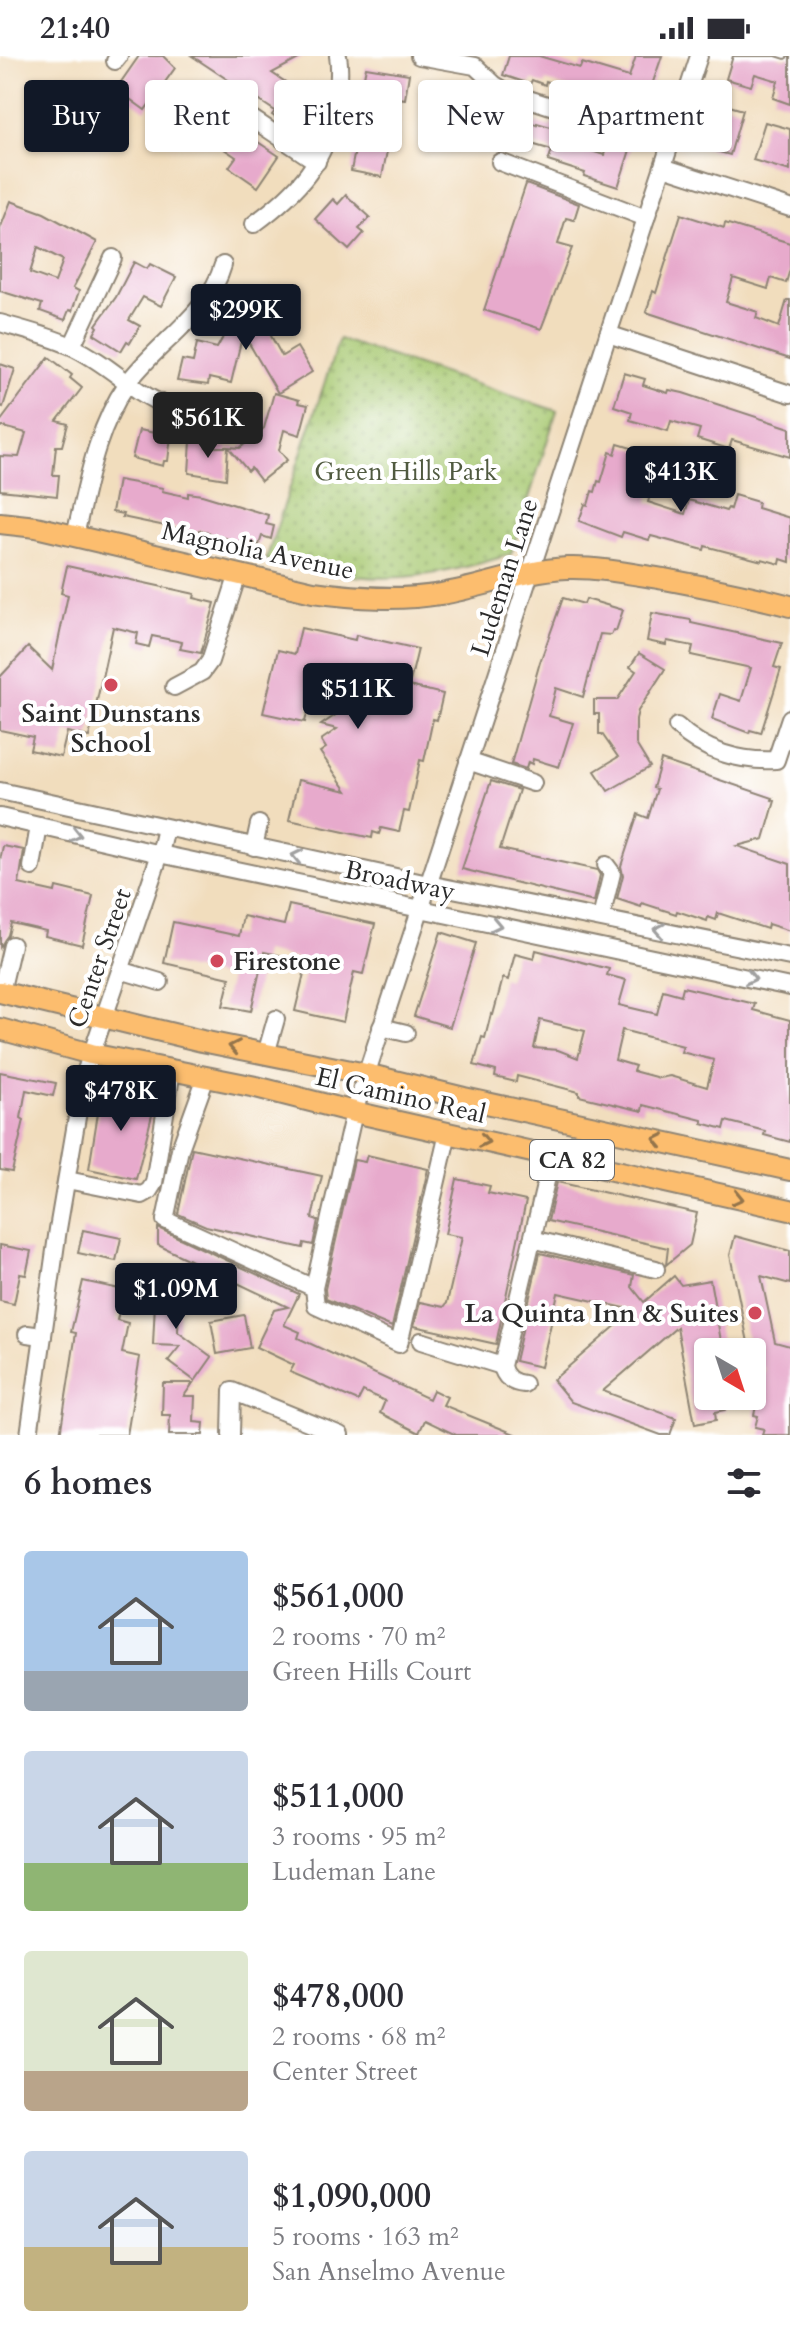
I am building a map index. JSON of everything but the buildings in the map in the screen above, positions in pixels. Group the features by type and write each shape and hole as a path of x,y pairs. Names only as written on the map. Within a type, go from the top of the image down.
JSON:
{"main road":[{"name":"Magnolia Avenue","path":"0,523 36,527 313,592 357,598 399,599 442,594 530,572 567,568 605,570 691,584 790,606"},
{"name":"El Camino Real","path":"1,992 790,1170"},
{"name":"El Camino Real","path":"0,1029 91,1054 206,1077 790,1210"}],"street":[{"path":"254,224 275,209 317,162 333,120 338,90 338,56"},
{"path":"419,56 475,61 495,85 549,106"},
{"name":"Ludeman Lane","path":"314,1288 354,1112 699,56"},
{"path":"258,122 317,162"},
{"path":"500,162 646,218"},
{"path":"663,167 790,208"},
{"path":"72,346 113,258"},
{"path":"75,536 94,454 108,418 128,383 198,308 214,286 223,265"},
{"path":"0,323 72,346 166,407 187,413 226,409"},
{"path":"608,334 790,394"},
{"path":"582,353 600,359"},
{"path":"174,687 202,672 210,661 238,574"},
{"path":"677,726 696,742 709,748 744,759 776,760 790,718"},
{"path":"468,761 533,783"},
{"name":"Broadway","path":"0,791 428,884 790,957"},
{"name":"Broadway","path":"0,817 420,910 790,987"},
{"path":"254,847 259,824"},
{"path":"32,867 39,826"},
{"name":"Center Street","path":"29,1435 35,1335 50,1227 67,1180 84,1076 160,854 166,828"},
{"path":"601,918 612,873 606,865"},
{"path":"1,992 12,945"},
{"path":"120,970 160,982"},
{"path":"266,1054 276,1019"},
{"path":"381,1027 406,1033"},
{"path":"67,1180 142,1195 149,1191 154,1183 172,1070"},
{"path":"206,1077 180,1149 165,1220 314,1288 316,1306 399,1344 448,1133"},
{"path":"524,1384 513,1382 502,1366 552,1156"},
{"path":"532,1239 656,1269"},
{"path":"421,1341 502,1366"},
{"path":"231,1435 232,1391 340,1435"}],"green space":[{"name":"Green Hills Park","path":"339,339 557,411 511,554 446,571 389,578 331,574 266,560"}],"place":[{"name":"Saint Dunstans School","path":"111,685"},
{"name":"Firestone","path":"217,961"},
{"name":"La Quinta Inn & Suites","path":"755,1313"}]}
